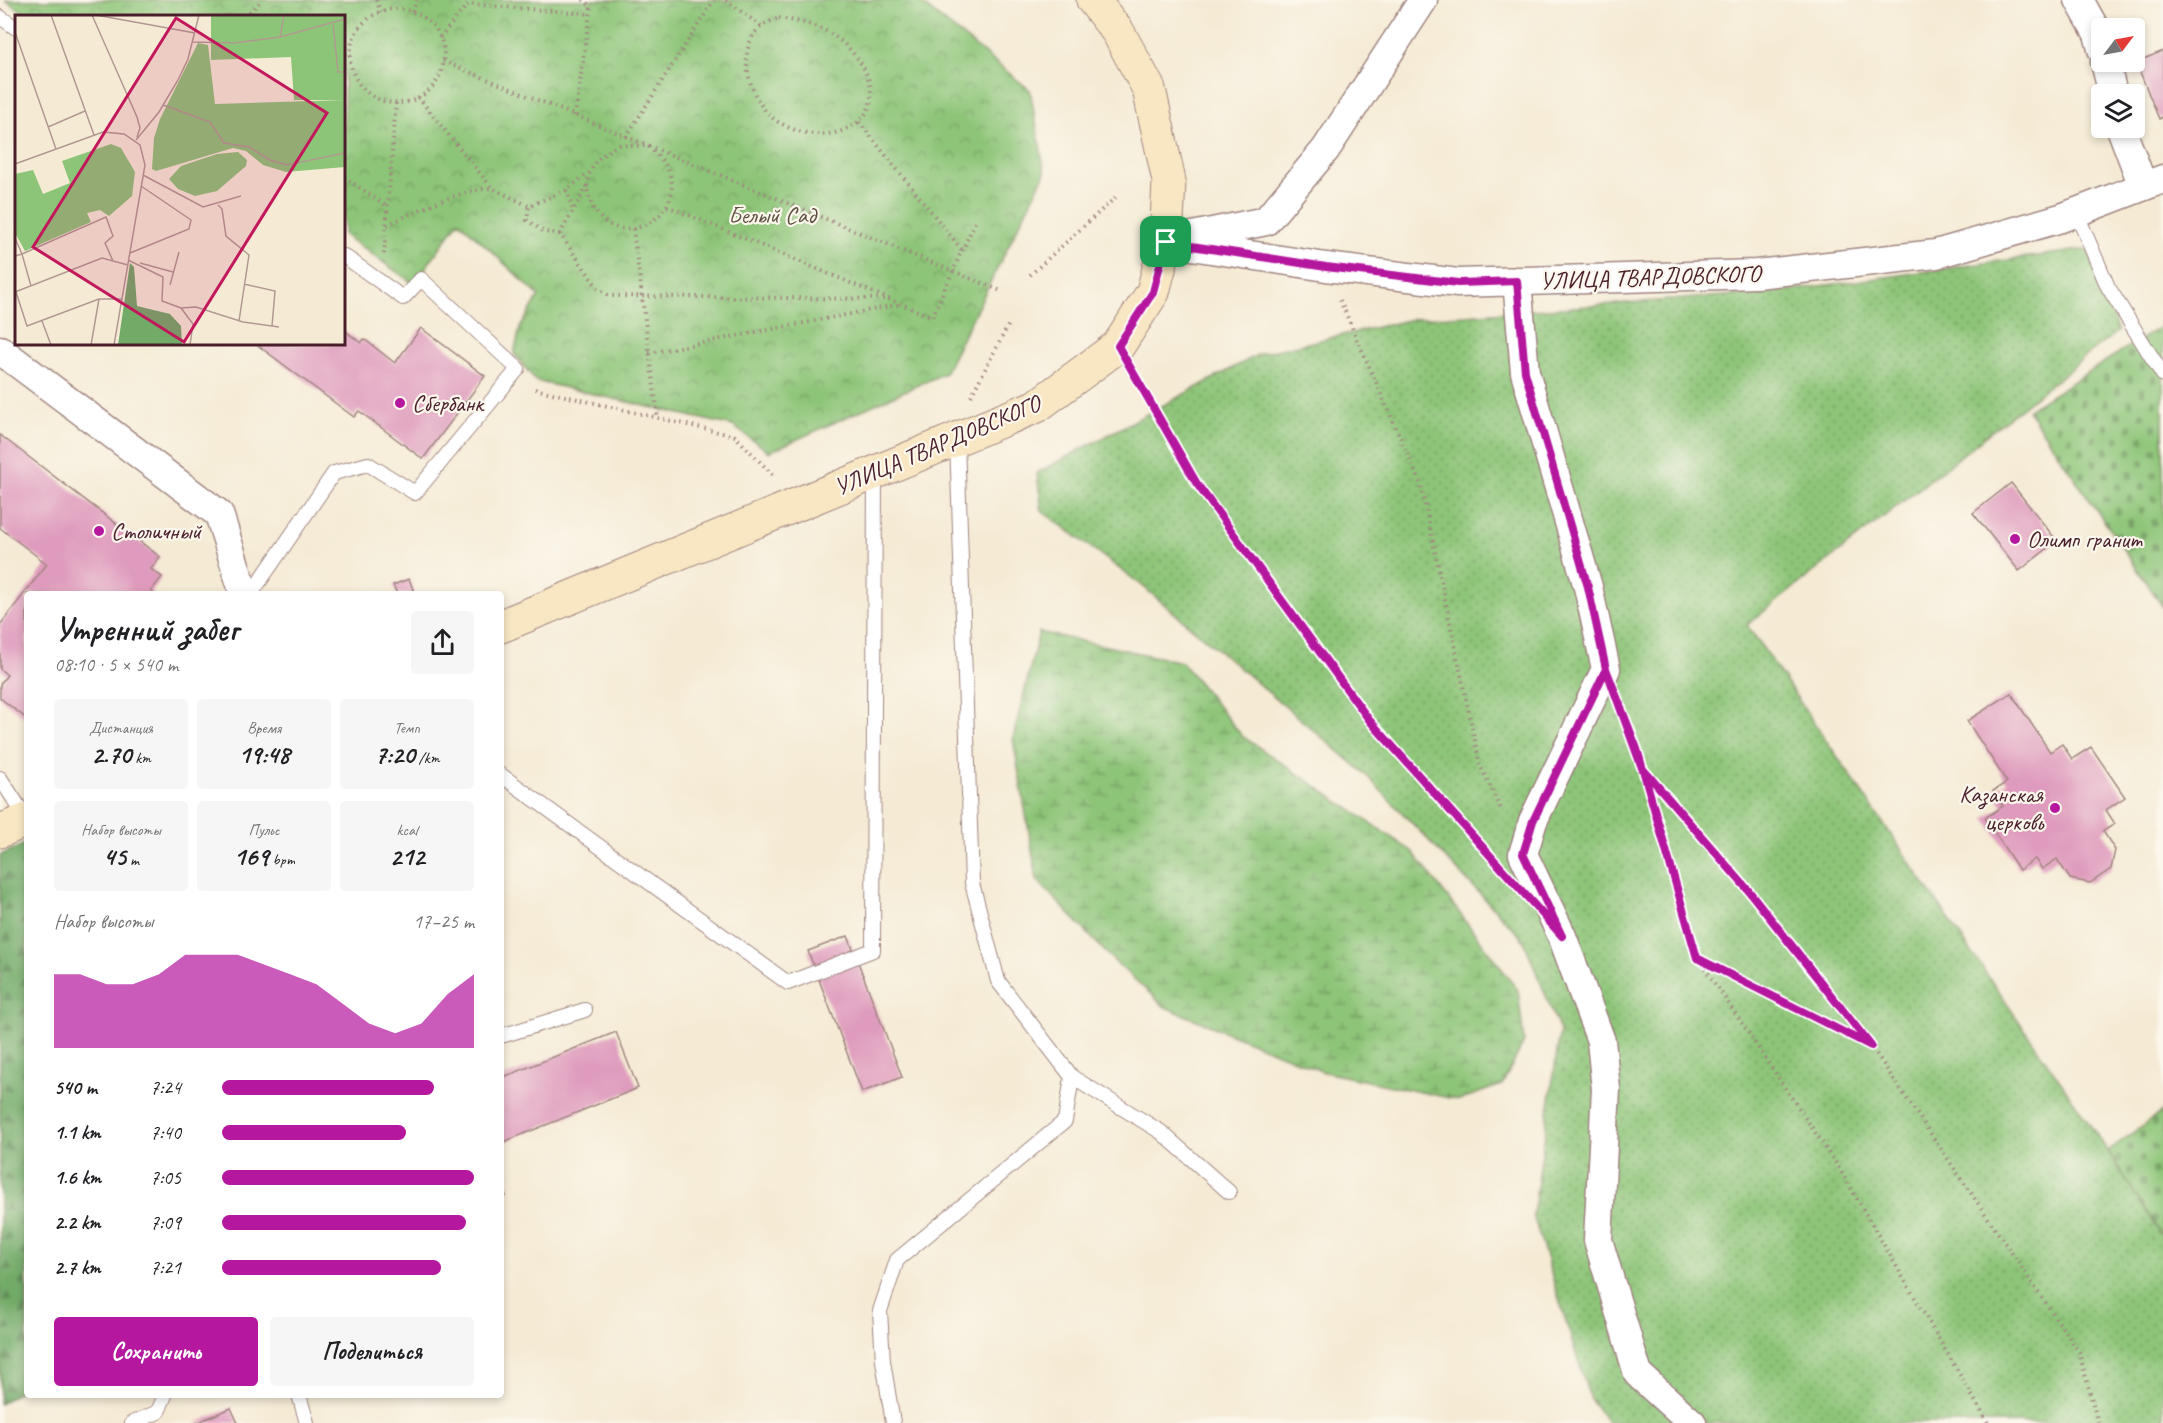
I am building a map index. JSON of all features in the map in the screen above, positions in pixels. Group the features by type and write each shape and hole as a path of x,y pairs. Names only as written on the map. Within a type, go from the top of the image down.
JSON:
{"street":[{"path":"1093,0 1118,32 1149,89 1169,181 1166,242 1266,221 1326,149 1423,0"},
{"path":"2079,0 2091,21"},
{"path":"2127,138 2153,182"},
{"name":"УЛИЦА ТВАРДОВСКОГО","path":"504,625 1037,406 1118,346 1153,292 1166,242 1326,267 1458,283 1756,274 1936,254 2076,212 2153,182"},
{"path":"1517,281 1525,372 1588,587 1606,669 1533,821 1523,854 1562,936 1601,1041 1606,1089 1598,1240 1601,1251 1638,1374 1692,1423"},
{"path":"0,350 219,514 243,591"},
{"path":"0,831 24,821"}],"lane":[{"path":"0,16 15,27"},
{"path":"2076,212 2108,287 2163,375"},
{"path":"253,591 334,473 368,464 416,493 518,369 422,279 403,298 345,257"},
{"path":"957,439 972,883 998,981 1072,1077 1161,1131 1229,1192"},
{"path":"504,777 788,983 873,951 875,472"},
{"path":"0,778 24,815"},
{"path":"504,1035 585,1010"},
{"path":"892,1423 883,1361 880,1311 897,1260 1065,1121 1072,1077"},
{"path":"132,1423 158,1412 164,1398"},
{"path":"300,1398 307,1423"}],"path":[{"path":"246,15 262,0"},
{"path":"376,0 381,12"},
{"path":"412,12 417,0"},
{"path":"574,116 591,6 583,0"},
{"path":"626,137 714,0"},
{"path":"726,0 761,26"},
{"path":"440,38 468,4 590,14"},
{"path":"390,9 420,14 432,24 440,38 443,61 436,82 418,97 396,103 381,100 357,81 351,66 350,51 355,36 363,23 381,12 390,9"},
{"path":"779,18 799,22 831,33 846,45 864,68 870,87 869,106 860,122 835,133 820,136 774,119 764,108 752,87 746,66 753,36 761,26 779,18"},
{"path":"345,52 350,51"},
{"path":"443,61 1002,291"},
{"path":"418,97 492,188 529,206 567,190 590,172"},
{"path":"381,283 396,103"},
{"path":"860,122 962,250"},
{"path":"619,145 648,146 666,166 671,179 671,193 667,206 658,218 647,226 633,230 619,228 601,218 589,200 587,186 590,172 597,160 607,151 619,145"},
{"path":"345,178 388,207"},
{"path":"560,234 587,186"},
{"path":"387,225 466,190 492,188"},
{"path":"567,190 572,209"},
{"path":"1030,275 1116,197"},
{"path":"529,206 527,220 544,232 560,234 598,288 610,296 890,299"},
{"path":"667,206 932,317 975,222"},
{"path":"633,230 658,418"},
{"path":"1326,267 1421,485 1480,765 1523,854"},
{"path":"649,353 902,304"},
{"path":"967,402 1010,322"},
{"path":"1118,346 1197,484 1370,721 1493,859"},
{"path":"507,382 735,436 772,477 783,473"},
{"path":"1606,669 1642,768 1697,958 1839,1168 1988,1423"},
{"path":"1642,768 1748,890 1871,1046 2079,1352 2098,1423"},
{"path":"1697,958 1871,1046"}],"green space":[{"name":"Белый Сад","path":"5,0 917,0 1030,90 1045,173 945,373 769,452 733,426 536,381 514,354 520,328 539,296 459,221 414,284 345,236 345,15 28,15"},
{"path":"2087,249 2118,331 1747,625 2108,1151 2163,1238 2163,1423 1608,1423 1590,1399 1533,1215 1560,1031 1523,939 1364,773 1140,584 1042,511 1037,473 1259,354 1413,319 1777,292"},
{"path":"2163,325 2163,607 2028,410"},
{"path":"1039,632 1182,662 1242,736 1413,852 1518,990 1524,1042 1502,1085 1459,1100 1324,1072 1165,1007 1112,959 1037,880 1013,738"},
{"path":"24,844 24,1388 0,1404 0,855"},
{"path":"2163,1111 2163,1238 2108,1151"}],"building":[{"path":"2163,51 2163,117 2159,119 2140,72 2145,72 2145,58"},
{"path":"421,328 485,376 423,459 359,411 354,417 257,345 345,345 345,331 361,343 364,339 395,363"},
{"path":"0,435 160,557 151,569 162,577 151,591 26,591 47,564 0,528"},
{"path":"2011,483 2057,541 2019,571 1973,513"},
{"path":"409,579 414,591 396,591 393,585"},
{"path":"24,594 24,717 0,698 0,684 7,675 0,669 0,625"},
{"path":"2011,693 2050,752 2062,744 2072,759 2091,747 2125,797 2106,810 2115,824 2103,831 2115,850 2111,869 2090,883 2070,879 2057,859 2042,869 2035,859 2019,870 1985,818 2003,806 1993,791 2007,782 1967,721"},
{"path":"848,936 902,1077 862,1092 808,951"},
{"path":"616,1032 638,1088 504,1142 504,1077"},
{"path":"231,1408 238,1423 196,1423"}],"place":[{"name":"Сбербанк","path":"400,403"},
{"name":"Столичный","path":"99,531"},
{"name":"Олимп гранит","path":"2015,539"},
{"name":"Казанская церковь","path":"2055,808"}],"route":[{"path":"1166,242 1153,292 1118,346 1197,484 1370,721 1562,936 1523,854 1533,821 1606,669 1642,768 1748,890 1871,1046 1697,958 1637,749 1606,669 1588,587 1525,372 1517,281 1458,283 1326,267 1166,242"}]}
